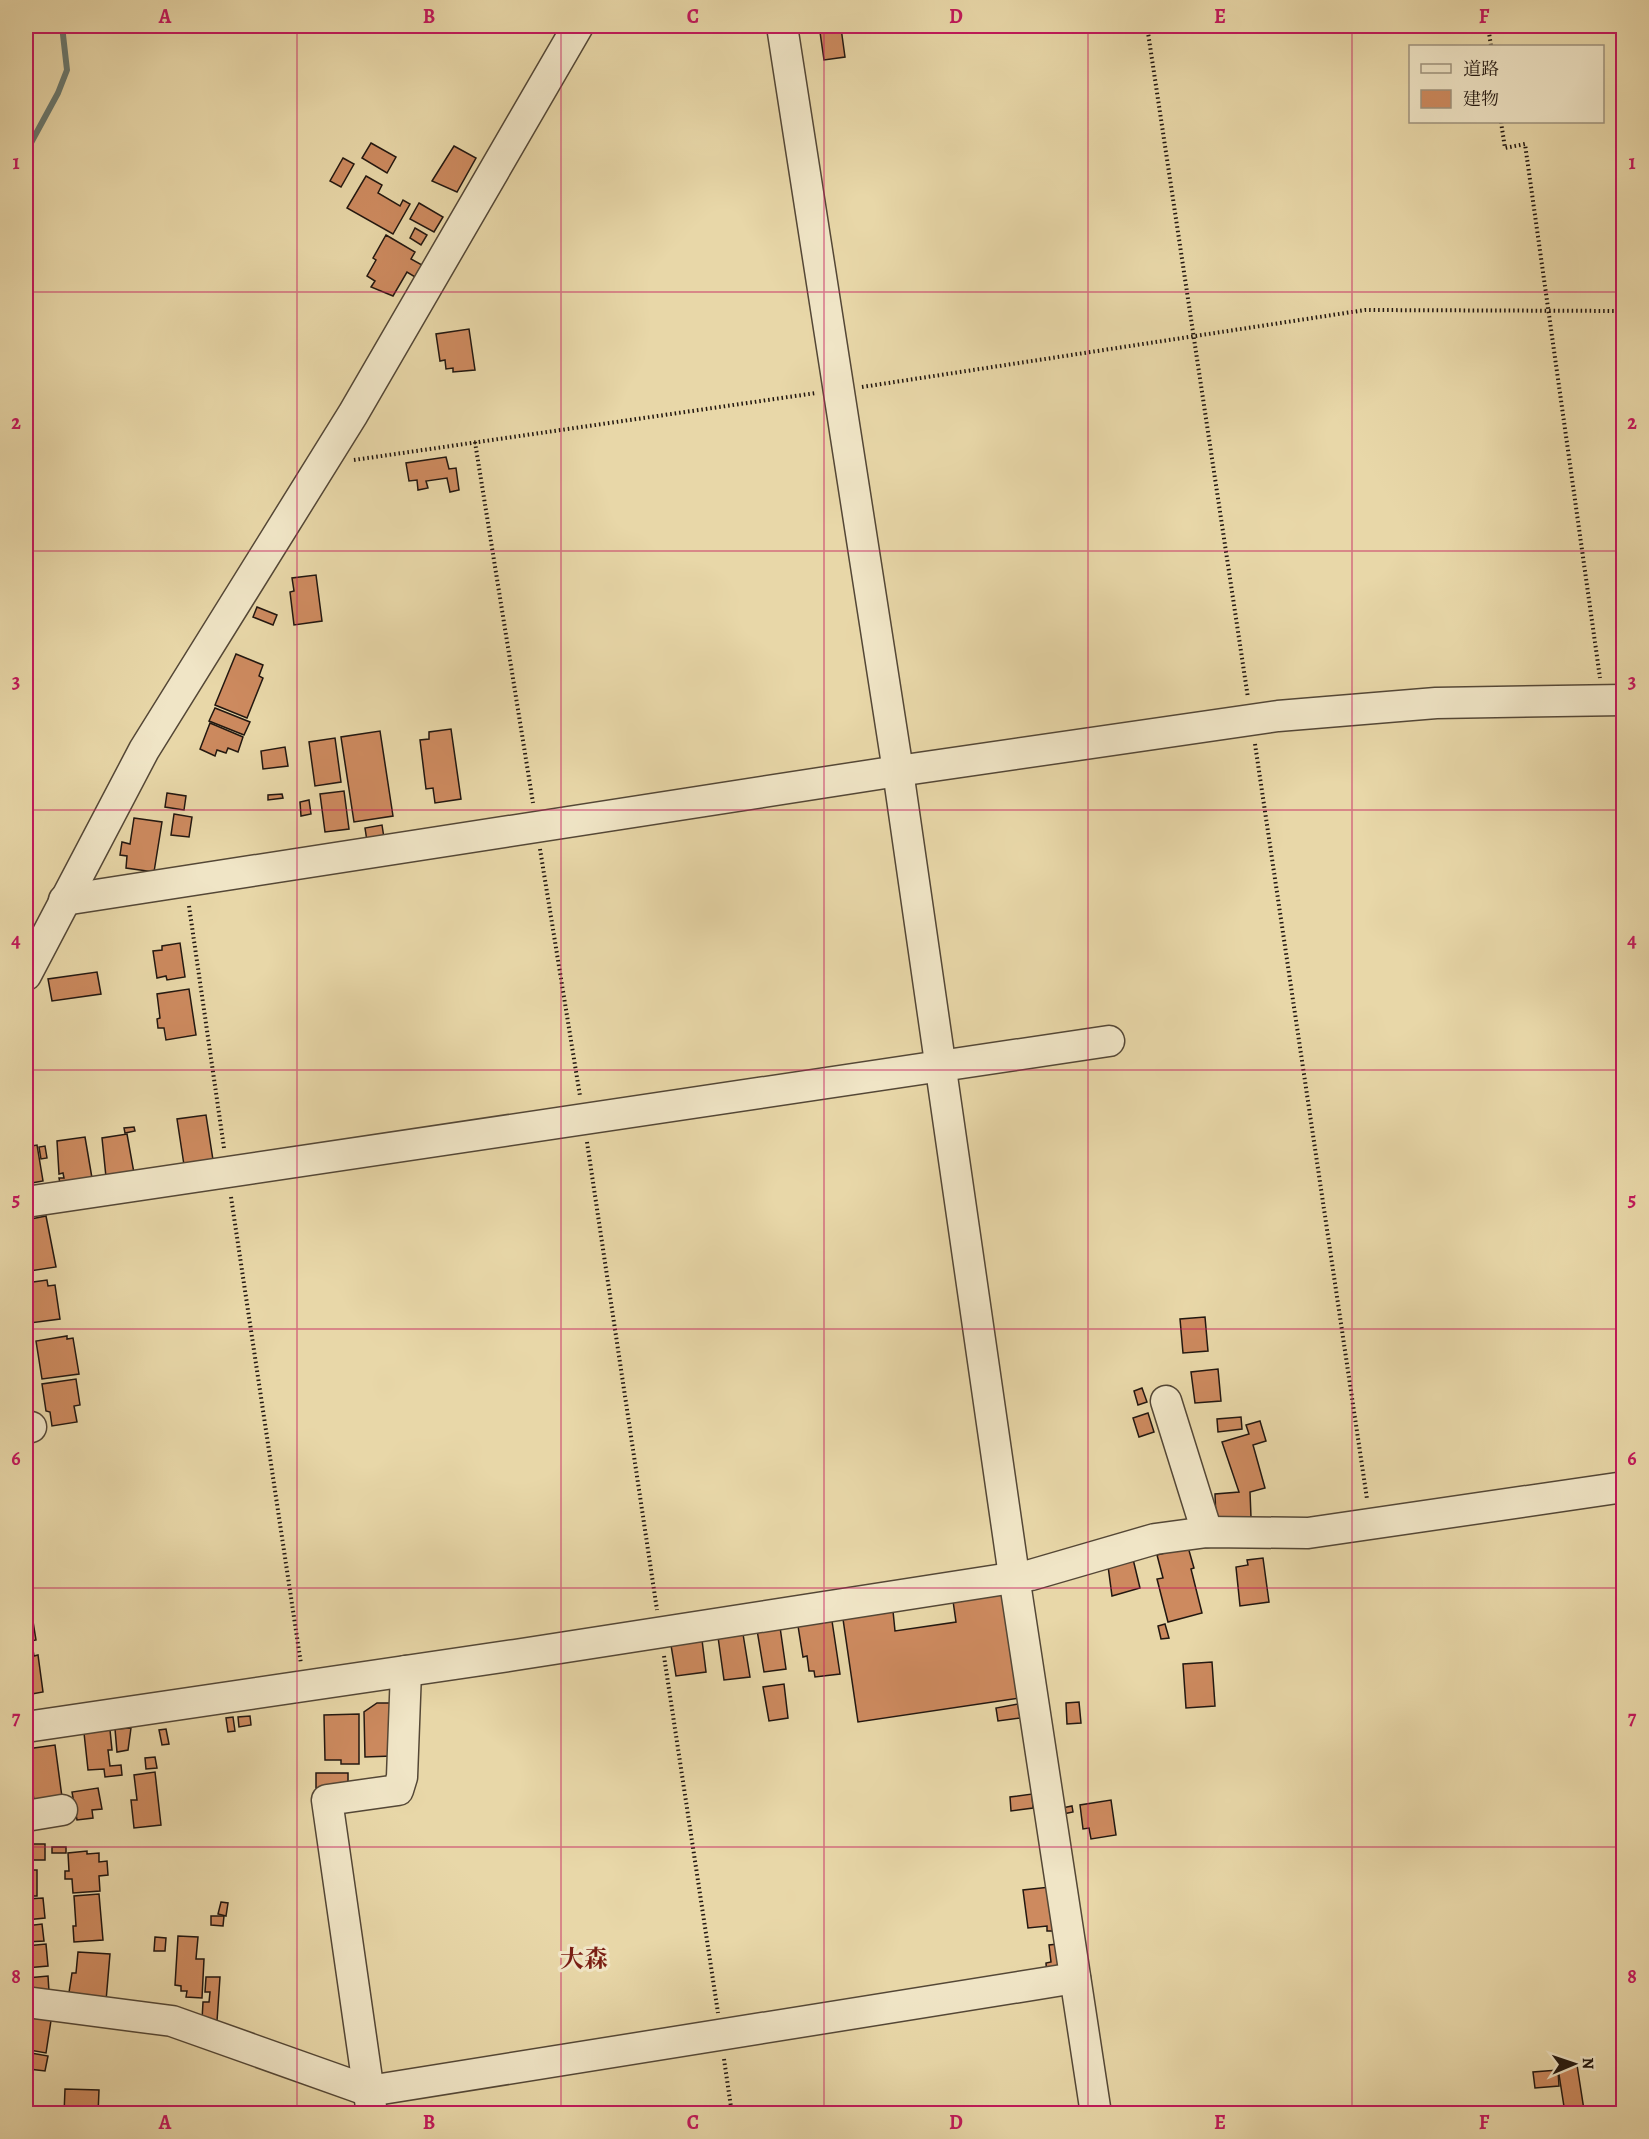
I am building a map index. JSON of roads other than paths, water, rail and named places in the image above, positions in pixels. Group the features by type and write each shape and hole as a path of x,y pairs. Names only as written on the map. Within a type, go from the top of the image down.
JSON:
{"street":[{"path":"26,975 144,750 321,465 578,26"},
{"path":"782,26 898,771 1014,1576 1096,2114"},
{"path":"64,900 898,771 1251,720 1436,703 1613,700"},
{"path":"26,1202 228,1174 1109,1041"},
{"path":"1166,1401 1208,1532"},
{"path":"26,1727 406,1671 1014,1576 1099,1557 1155,1539 1208,1532 1308,1533 1623,1487"},
{"path":"371,2102 327,1800 398,1790 402,1777 406,1671"},
{"path":"26,1816 62,1810"},
{"path":"26,2002 172,2021 371,2102 721,2034 1075,1977"}],"waterway":[{"path":"26,152 58,93 67,70 62,26"}],"district":[{"name":"大森","path":"584,1959"}]}
